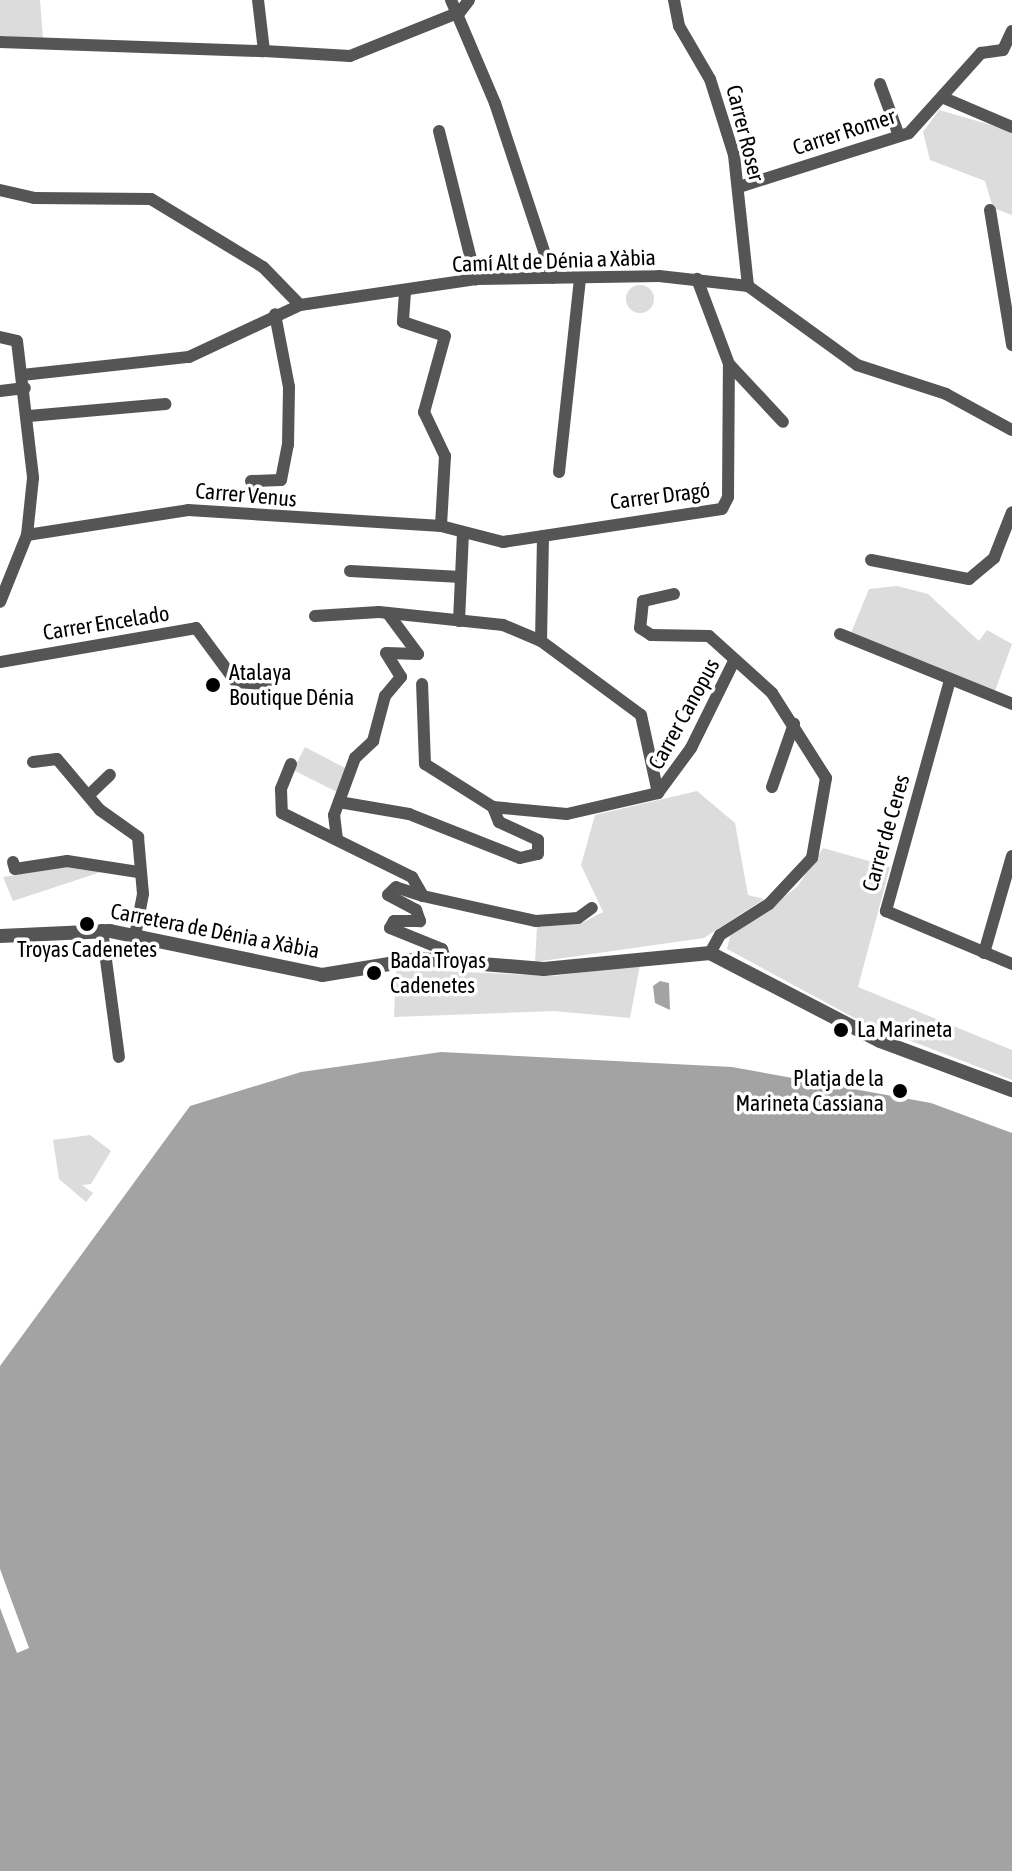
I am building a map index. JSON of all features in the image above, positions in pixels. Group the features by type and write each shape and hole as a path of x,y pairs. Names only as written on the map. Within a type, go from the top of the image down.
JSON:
{"street":[{"path":"258,0 264,51"},
{"path":"451,0 460,12 553,278"},
{"path":"0,42 350,56 460,12 469,0"},
{"name":"Carrer Roser","path":"674,0 679,26 714,88 739,187 748,286"},
{"name":"Carrer Romer","path":"739,187 899,136 944,98 981,53 1001,51 1012,31"},
{"path":"880,84 899,136"},
{"path":"944,98 1012,127"},
{"path":"439,131 476,279"},
{"path":"0,190 34,198 151,199 263,267 300,305"},
{"path":"990,210 1012,345"},
{"path":"559,472 580,278"},
{"name":"Camí Alt de Dénia a Xàbia","path":"0,391 24,382 189,357 275,314 300,305 405,292 476,279 697,279 748,286 857,365 946,394 1012,430"},
{"name":"Carrer Dragó","path":"463,533 503,542 726,507 729,364 697,279"},
{"path":"405,292 403,322 443,333 424,412 445,456 441,526"},
{"path":"251,481 281,480 288,445 289,387 275,314"},
{"path":"0,337 17,341 29,416 27,535 0,602"},
{"path":"729,364 783,422"},
{"path":"29,416 165,404"},
{"name":"Carrer Venus","path":"27,535 188,510 441,526 463,533"},
{"path":"871,560 967,580 994,558 1012,512"},
{"path":"459,621 463,533"},
{"path":"541,641 543,536"},
{"path":"350,571 461,577"},
{"path":"674,594 643,601 640,628 651,635 709,636 734,661"},
{"path":"315,616 389,615 503,625 541,641 641,715 658,793"},
{"path":"337,839 339,802 355,758 376,736 385,696 401,677 386,653 418,654 389,615"},
{"name":"Carrer Encelado","path":"0,662 196,628 236,682 255,686 283,674"},
{"path":"840,634 1012,704"},
{"name":"Carrer Canopus","path":"422,684 425,764 493,807 567,814 658,793 679,770 734,661 794,724 825,773 818,843 789,886 720,935 710,953"},
{"name":"Carrer de Ceres","path":"950,680 886,911 1012,964"},
{"path":"772,787 794,724"},
{"path":"33,762 57,759 89,795 138,837 138,872 143,894 135,936"},
{"path":"291,764 281,789 282,813 412,877 423,896"},
{"path":"89,795 110,775"},
{"name":"Carrer Canopus","path":"339,802 409,814 520,858 538,854 538,840 494,819 493,807"},
{"path":"984,953 1012,856"},
{"path":"13,862 15,869 67,861 138,872"},
{"path":"446,961 442,949 390,928 420,917 389,897 390,889 536,921 578,918 592,908"},
{"path":"102,930 119,1057"},
{"name":"Carretera de Dénia a Xàbia","path":"0,936 102,930 322,975 446,961 553,969 710,953"},
{"path":"710,953 868,1035 1012,1090"}],"shaded area":[{"path":"0,0 40,0 43,38 0,36"},
{"path":"939,110 1012,131 1012,215 993,208 985,181 930,160 923,132"},
{"path":"640,285 650,289 654,299 650,309 640,313 630,309 626,299 630,289"},
{"path":"897,586 928,594 979,641 987,630 1012,644 995,691 851,633 869,589"},
{"path":"305,747 349,770 337,792 293,770"},
{"path":"697,791 735,823 748,895 764,899 704,938 535,962 537,927 580,924 603,912 581,865 595,815"},
{"path":"823,848 890,867 858,987 1012,1050 1012,1080 862,1022 727,949 730,936 797,887"},
{"path":"71,866 107,870 13,901 3,877"},
{"path":"640,965 630,1018 554,1011 394,1017 396,969 554,976"},
{"path":"660,981 669,983 670,1010 655,1003 653,986"},
{"path":"441,1052 732,1067 931,1103 1012,1133 1012,1871 0,1871 0,1608 17,1653 29,1648 0,1569 0,1366 190,1106 301,1072"},
{"path":"90,1135 111,1151 91,1184 82,1185 93,1193 86,1202 59,1179 53,1140"}],"place":[{"name":"Atalaya Boutique Dénia","path":"213,685"},
{"name":"Troyas Cadenetes","path":"87,924"},
{"name":"Bada Troyas Cadenetes","path":"374,973"},
{"name":"La Marineta","path":"841,1030"},
{"name":"Platja de la Marineta Cassiana","path":"900,1091"}]}
